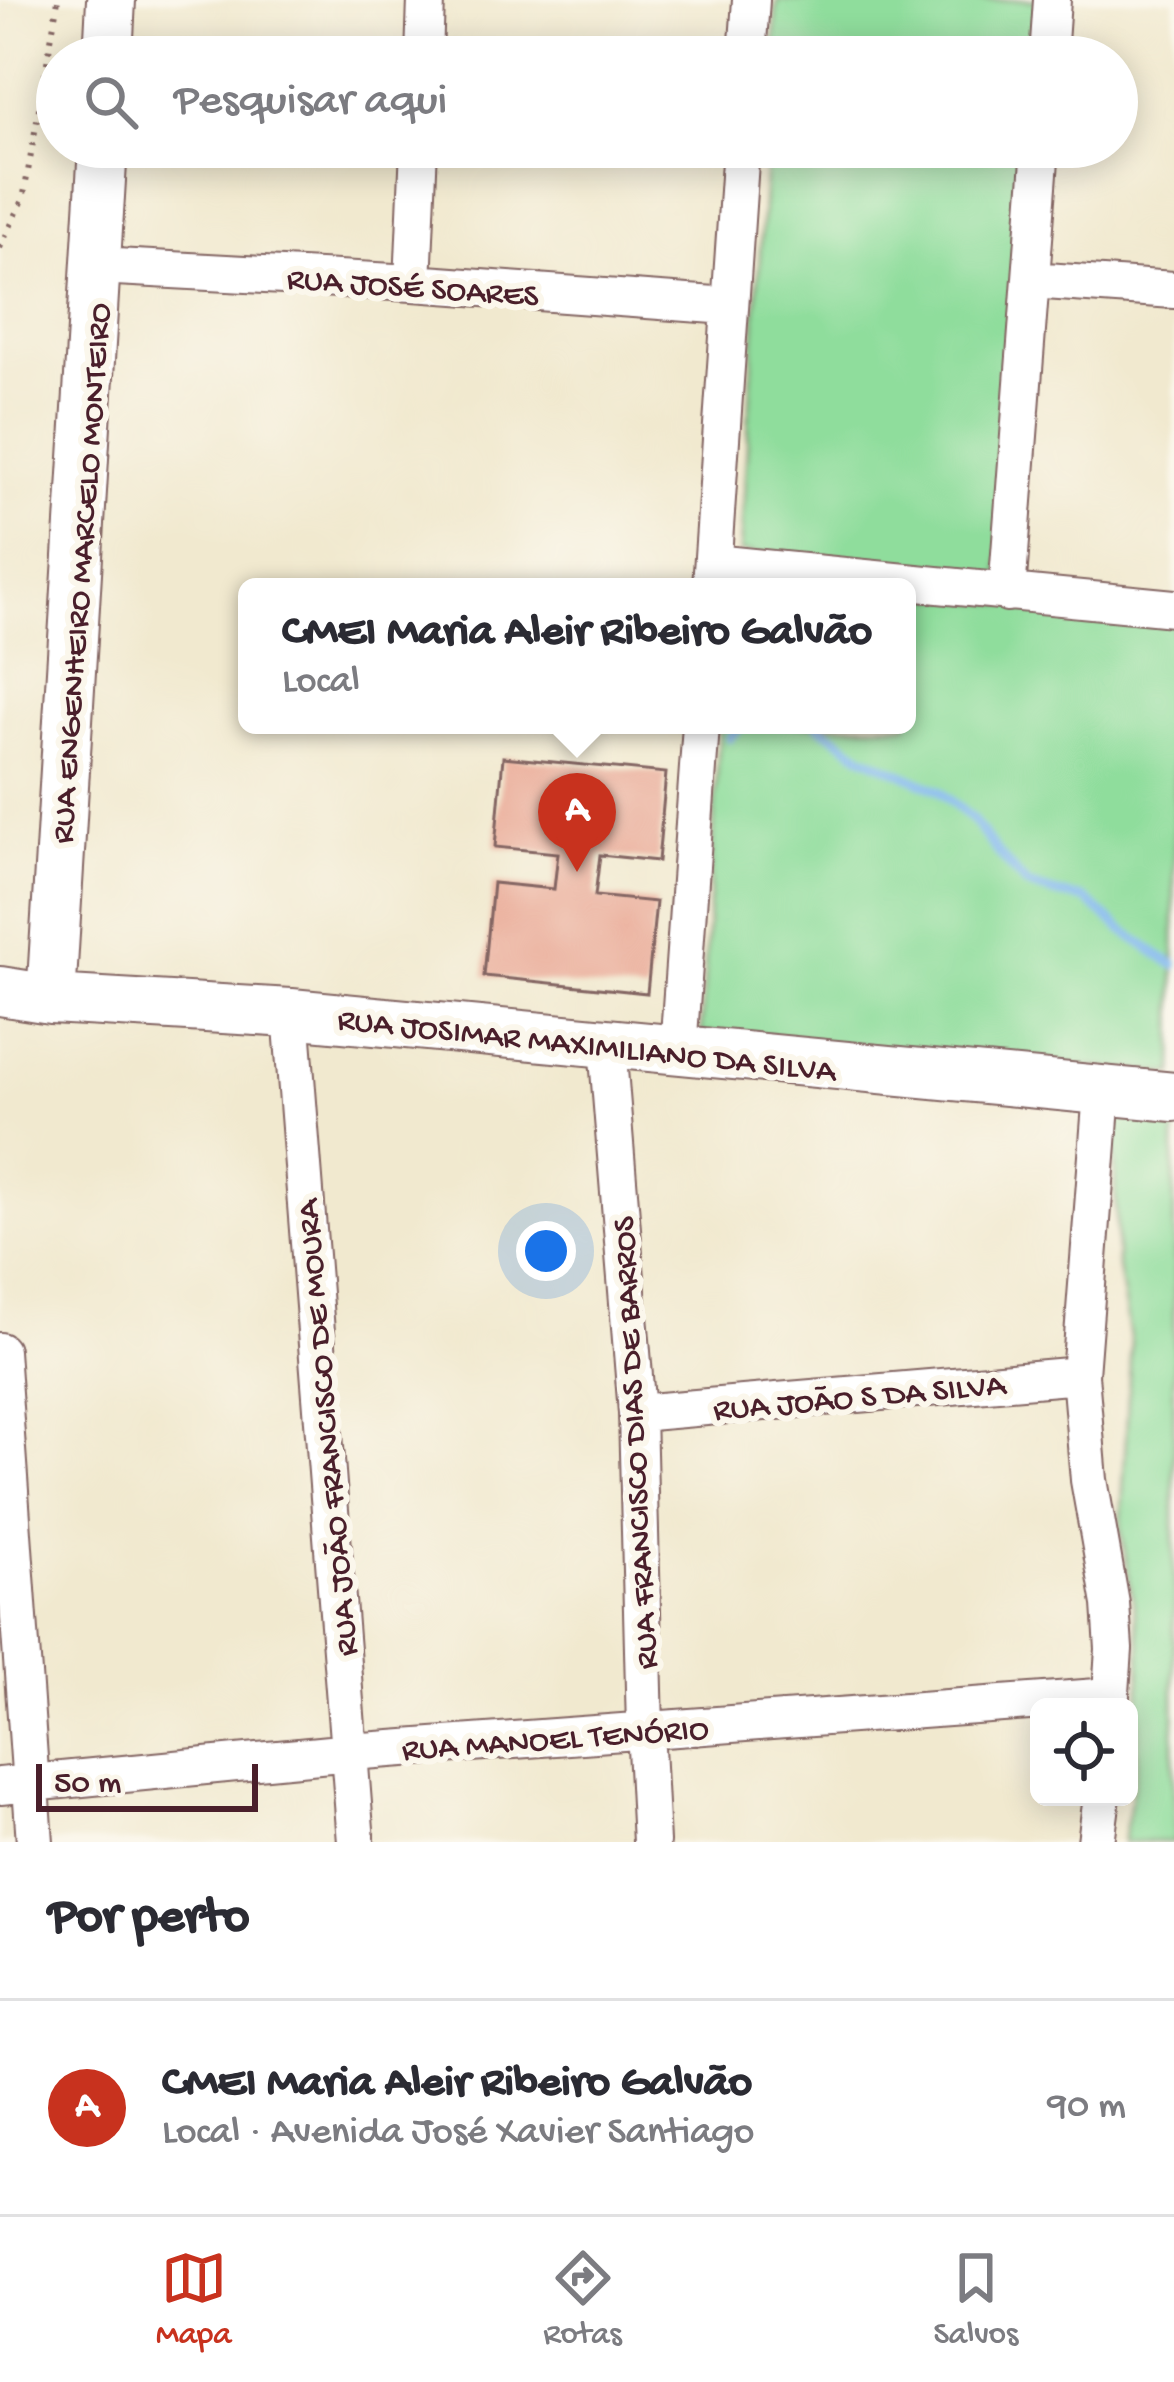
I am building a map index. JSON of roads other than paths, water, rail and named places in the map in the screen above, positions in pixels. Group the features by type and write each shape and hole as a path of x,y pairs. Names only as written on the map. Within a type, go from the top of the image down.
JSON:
{"street":[{"path":"109,36 111,0"},
{"path":"425,36 426,0"},
{"path":"749,36 752,0"},
{"path":"1049,36 1052,0"},
{"name":"RUA ENGENHEIRO MARCELO MONTEIRO","path":"52,999 102,168"},
{"path":"413,283 418,168"},
{"path":"740,168 712,575 761,578"},
{"path":"1007,593 1039,168"},
{"name":"RUA JOSÉ SOARES","path":"97,266 730,306"},
{"path":"1031,280 1174,290"},
{"path":"916,587 1174,608"},
{"path":"678,1050 700,734"},
{"name":"RUA JOSIMAR MAXIMILIANO DA SILVA","path":"0,991 52,999 291,1013 1174,1097"},
{"name":"RUA JOÃO FRANCISCO DE MOURA","path":"291,1013 356,1842"},
{"name":"RUA FRANCISCO DIAS DE BARROS","path":"607,1045 637,1413 651,1842"},
{"path":"1102,1092 1080,1375 1089,1480 1111,1604 1111,1698"},
{"path":"0,1351 25,1784 35,1842"},
{"name":"RUA JOÃO S DA SILVA","path":"637,1413 1080,1375"},
{"name":"RUA MANOEL TENÓRIO","path":"25,1784 645,1729 1030,1707"},
{"path":"1096,1842 1101,1806"}],"waterway":[{"path":"729,738 733,734"},
{"path":"831,734 863,756 938,790 972,819 1027,885 1085,899 1174,965"}],"place":[{"name":"CMEI Maria Aleir Ribeiro Galvão","path":"577,872"}]}
